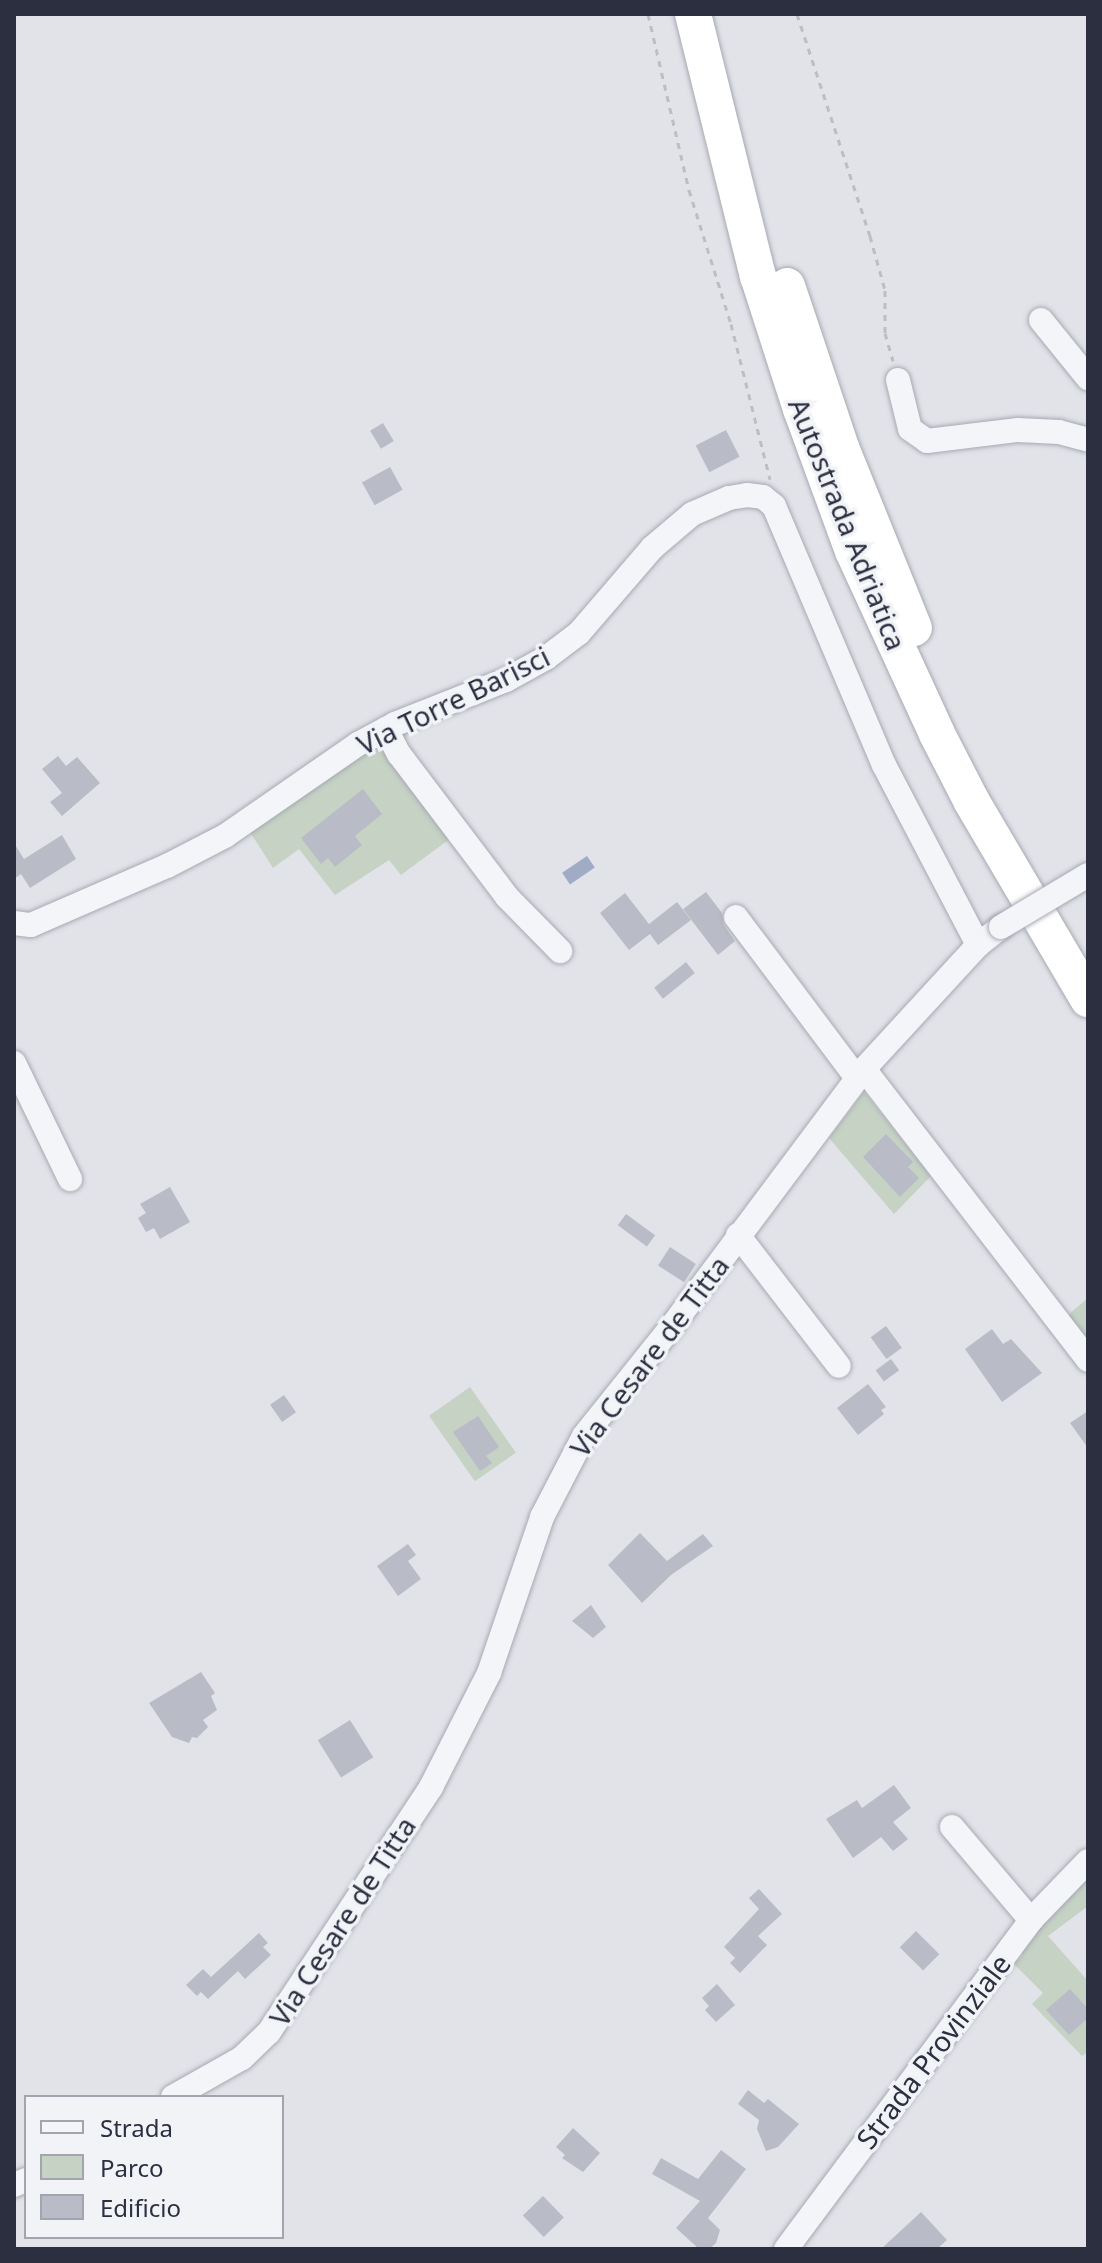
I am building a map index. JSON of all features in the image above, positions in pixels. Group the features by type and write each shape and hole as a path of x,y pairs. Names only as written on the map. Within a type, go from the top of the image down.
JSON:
{"highway":[{"name":"Autostrada Adriatica","path":"693,14 758,276 801,409 853,551 958,775 1021,889 1088,999"},
{"name":"Autostrada Adriatica","path":"718,14 782,270 825,403 876,540 958,722 1088,953"}],"street":[{"path":"1041,320 1088,378"},
{"path":"898,380 910,429 927,441 1018,430 1059,432 1088,440"},
{"name":"Via Torre Barisci","path":"14,923 31,925 167,866 225,836 386,729 506,680 546,658 579,633 652,548 692,514 729,498 747,495 763,497 770,503"},
{"path":"770,503 884,765 978,945"},
{"path":"386,729 399,754 507,897 560,951"},
{"name":"Via Cesare de Titta","path":"177,2095 242,2058 269,2032 431,1787 489,1673 542,1517 584,1436 860,1074 978,945 1001,927 1088,875"},
{"path":"736,917 1088,1360"},
{"path":"14,1063 70,1179"},
{"path":"738,1235 839,1366"},
{"path":"952,1827 1031,1920"},
{"name":"Strada Provinziale","path":"786,2249 1031,1920 1088,1861"}],"path":[{"path":"648,14 689,190 761,440 772,487 770,503"},
{"path":"797,14 885,290 885,333 898,380"}],"green space":[{"path":"395,728 455,835 401,875 389,860 335,895 299,849 273,868 248,829"},
{"path":"864,1092 931,1176 894,1214 829,1138"},
{"path":"1088,1298 1088,1350 1062,1320"},
{"path":"470,1387 516,1453 475,1481 429,1416"},
{"path":"1088,1874 1088,1906 1048,1936 1088,1981 1088,2052 1082,2056 1032,2004 1043,1993 1014,1964 1023,1955 1019,1950"}],"water":[{"path":"587,856 595,868 570,884 562,873"}],"building":[{"path":"383,423 394,441 381,449 370,431"},
{"path":"726,430 740,457 709,472 696,445"},
{"path":"390,467 403,490 375,505 362,483"},
{"path":"58,756 66,766 77,757 100,783 62,816 50,802 62,793 42,769"},
{"path":"363,789 382,814 355,836 362,845 335,867 328,858 321,864 301,838"},
{"path":"62,835 76,859 30,888 21,874 14,879 14,843 24,859"},
{"path":"706,892 722,913 724,925 735,941 718,955 683,909"},
{"path":"625,893 649,924 677,902 691,920 658,945 650,934 629,950 600,913"},
{"path":"686,962 695,973 663,999 654,988"},
{"path":"886,1134 913,1162 908,1167 919,1178 900,1197 863,1157"},
{"path":"170,1187 190,1222 160,1239 154,1228 146,1232 138,1218 146,1213 140,1204"},
{"path":"626,1214 655,1235 647,1246 618,1225"},
{"path":"670,1247 696,1264 684,1282 658,1265"},
{"path":"886,1326 902,1348 886,1359 871,1337"},
{"path":"992,1329 1003,1344 1011,1339 1042,1373 1002,1402 965,1349"},
{"path":"891,1359 899,1370 884,1381 876,1370"},
{"path":"868,1384 886,1407 881,1410 884,1414 858,1435 837,1408"},
{"path":"284,1395 296,1412 282,1422 270,1405"},
{"path":"1088,1411 1088,1448 1070,1423"},
{"path":"478,1416 499,1447 486,1456 492,1463 480,1471 453,1432"},
{"path":"640,1533 667,1561 703,1534 713,1546 671,1575 642,1603 608,1565"},
{"path":"408,1544 416,1555 408,1561 421,1579 398,1596 377,1566"},
{"path":"591,1605 606,1627 593,1638 572,1621"},
{"path":"201,1672 215,1693 211,1696 217,1710 203,1720 208,1727 197,1738 192,1737 189,1743 172,1737 149,1703"},
{"path":"350,1720 373,1757 341,1777 318,1740"},
{"path":"894,1785 911,1808 893,1822 908,1839 893,1851 881,1837 853,1858 826,1819 857,1800 862,1808"},
{"path":"759,1889 782,1914 758,1936 767,1945 740,1973 730,1963 735,1958 724,1947 759,1909 749,1898"},
{"path":"916,1931 939,1954 923,1971 900,1947"},
{"path":"259,1933 268,1943 263,1947 271,1955 245,1979 238,1971 208,1999 201,1992 197,1996 186,1985 203,1969 211,1977"},
{"path":"717,1984 735,2005 716,2022 705,2010 709,2006 702,1998"},
{"path":"1070,1989 1088,2009 1088,2018 1069,2035 1046,2010"},
{"path":"748,2090 764,2103 768,2099 799,2124 778,2147 766,2151 757,2129 759,2120 738,2104"},
{"path":"573,2128 600,2153 583,2172 562,2158 565,2155 556,2147"},
{"path":"721,2150 746,2169 708,2218 720,2230 716,2243 709,2249 699,2249 676,2228 700,2201 652,2174 661,2158 698,2179"},
{"path":"543,2196 564,2218 544,2237 523,2215"},
{"path":"921,2212 947,2240 937,2249 881,2249"}]}
